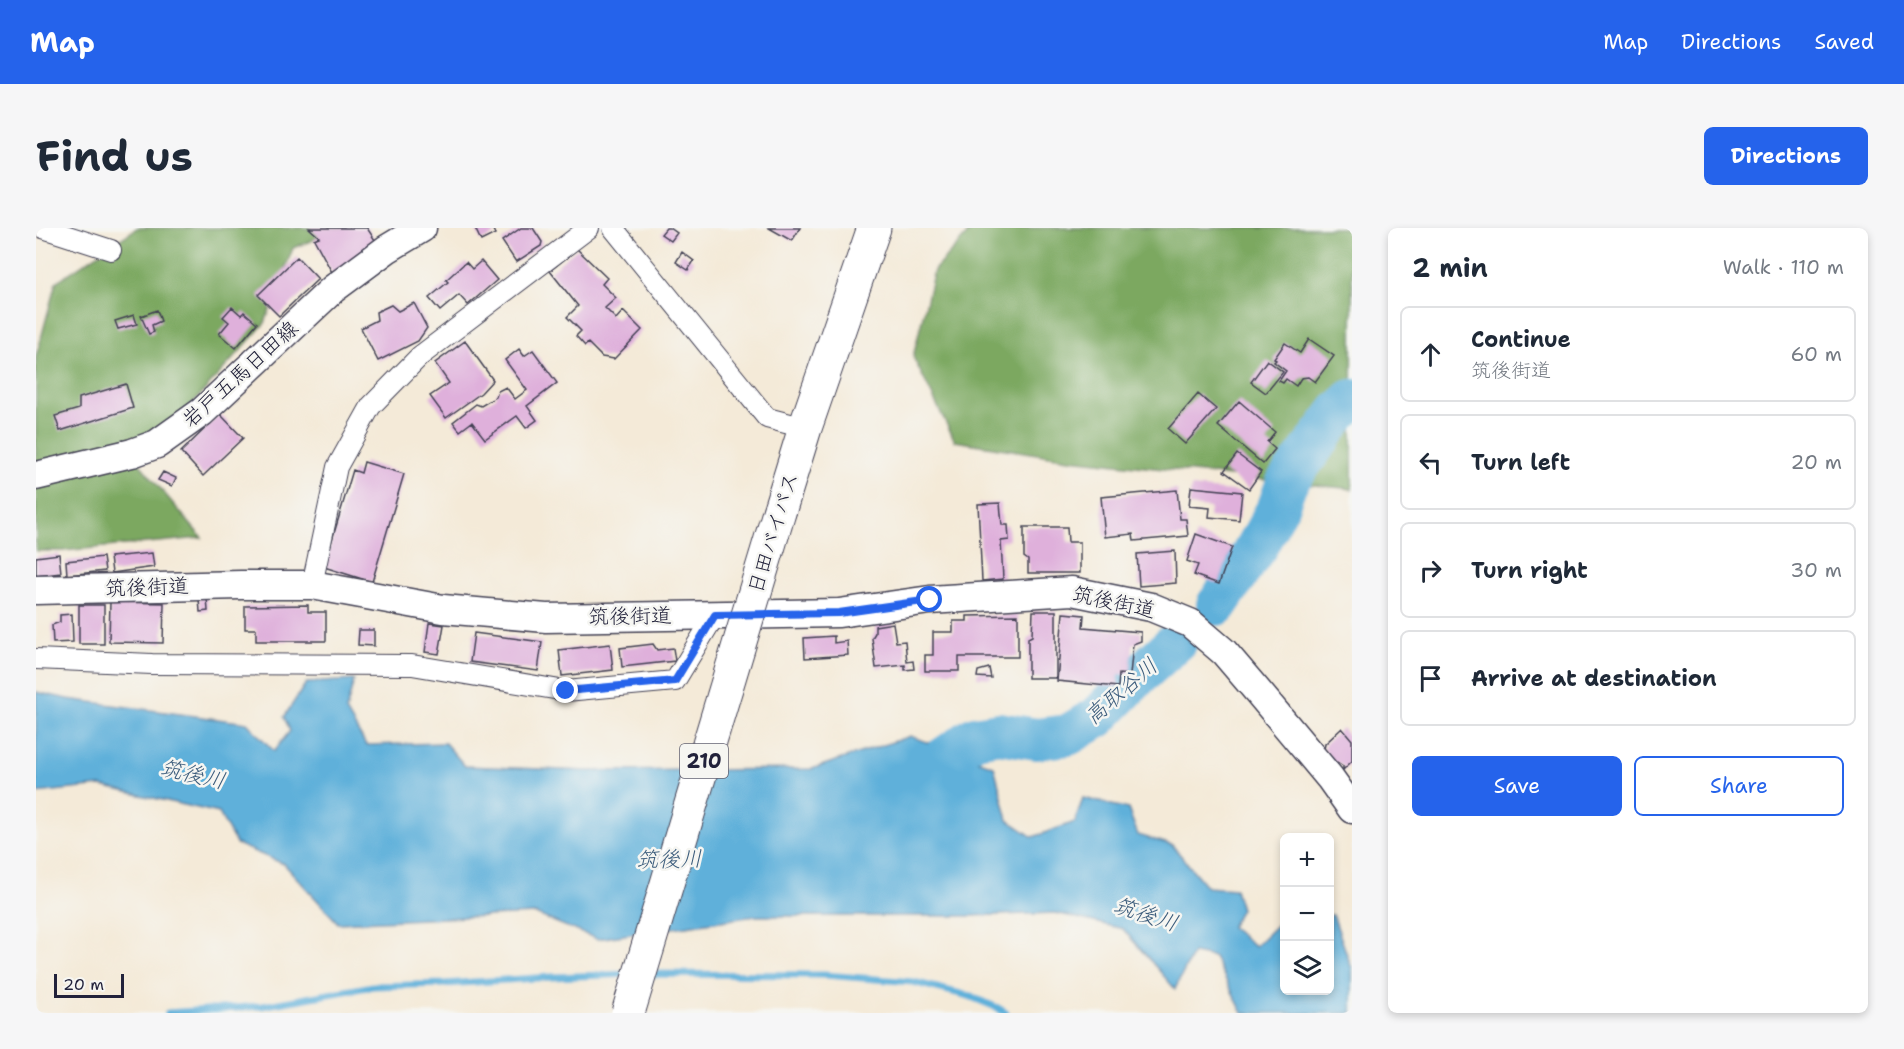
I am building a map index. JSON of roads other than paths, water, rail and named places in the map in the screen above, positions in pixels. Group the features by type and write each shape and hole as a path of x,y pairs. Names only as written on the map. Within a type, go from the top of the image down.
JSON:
{"highway":[{"name":"日田バイパス","path":"628,1013 805,428 874,228"}],"street":[{"path":"43,228 111,250"},
{"name":"岩戸五馬日田線","path":"36,476 132,453 157,444 202,412 333,290 387,249 422,228"},
{"path":"312,585 337,467 371,406 420,356 589,228"},
{"path":"613,228 767,417 805,428"},
{"name":"筑後街道","path":"36,590 312,585 442,609 546,618 839,613 930,600 1072,591 1151,607 1190,622 1224,652 1330,778 1352,809"},
{"path":"36,659 152,664 412,665 566,691 675,681 715,615"}],"water":[{"name":"筑後川","path":"354,680 346,711 366,745 445,743 465,766 588,771 812,769 910,736 994,766 1008,820 1033,837 1075,822 1083,798 1128,809 1138,835 1172,845 1207,887 1235,889 1241,909 1231,927 1255,946 1280,922 1280,995 1334,995 1334,918 1352,969 1352,1013 1243,1013 1214,957 1193,953 1175,989 1123,929 1056,913 968,916 755,916 597,939 535,914 338,923 284,864 236,844 219,813 101,786 36,793 36,692 68,699 247,723 274,751 290,731 284,717 306,683"}],"waterway":[{"name":"高取谷川","path":"1217,605 1257,546 1278,507 1287,482 1339,412 1352,400"},
{"name":"高取谷川","path":"912,791 929,768 975,737 999,733 1037,739 1068,735 1098,717 1177,641"},
{"path":"168,1013 262,1006 373,986 631,974"},
{"path":"648,974 825,975 913,982 969,996 1006,1013"}]}
